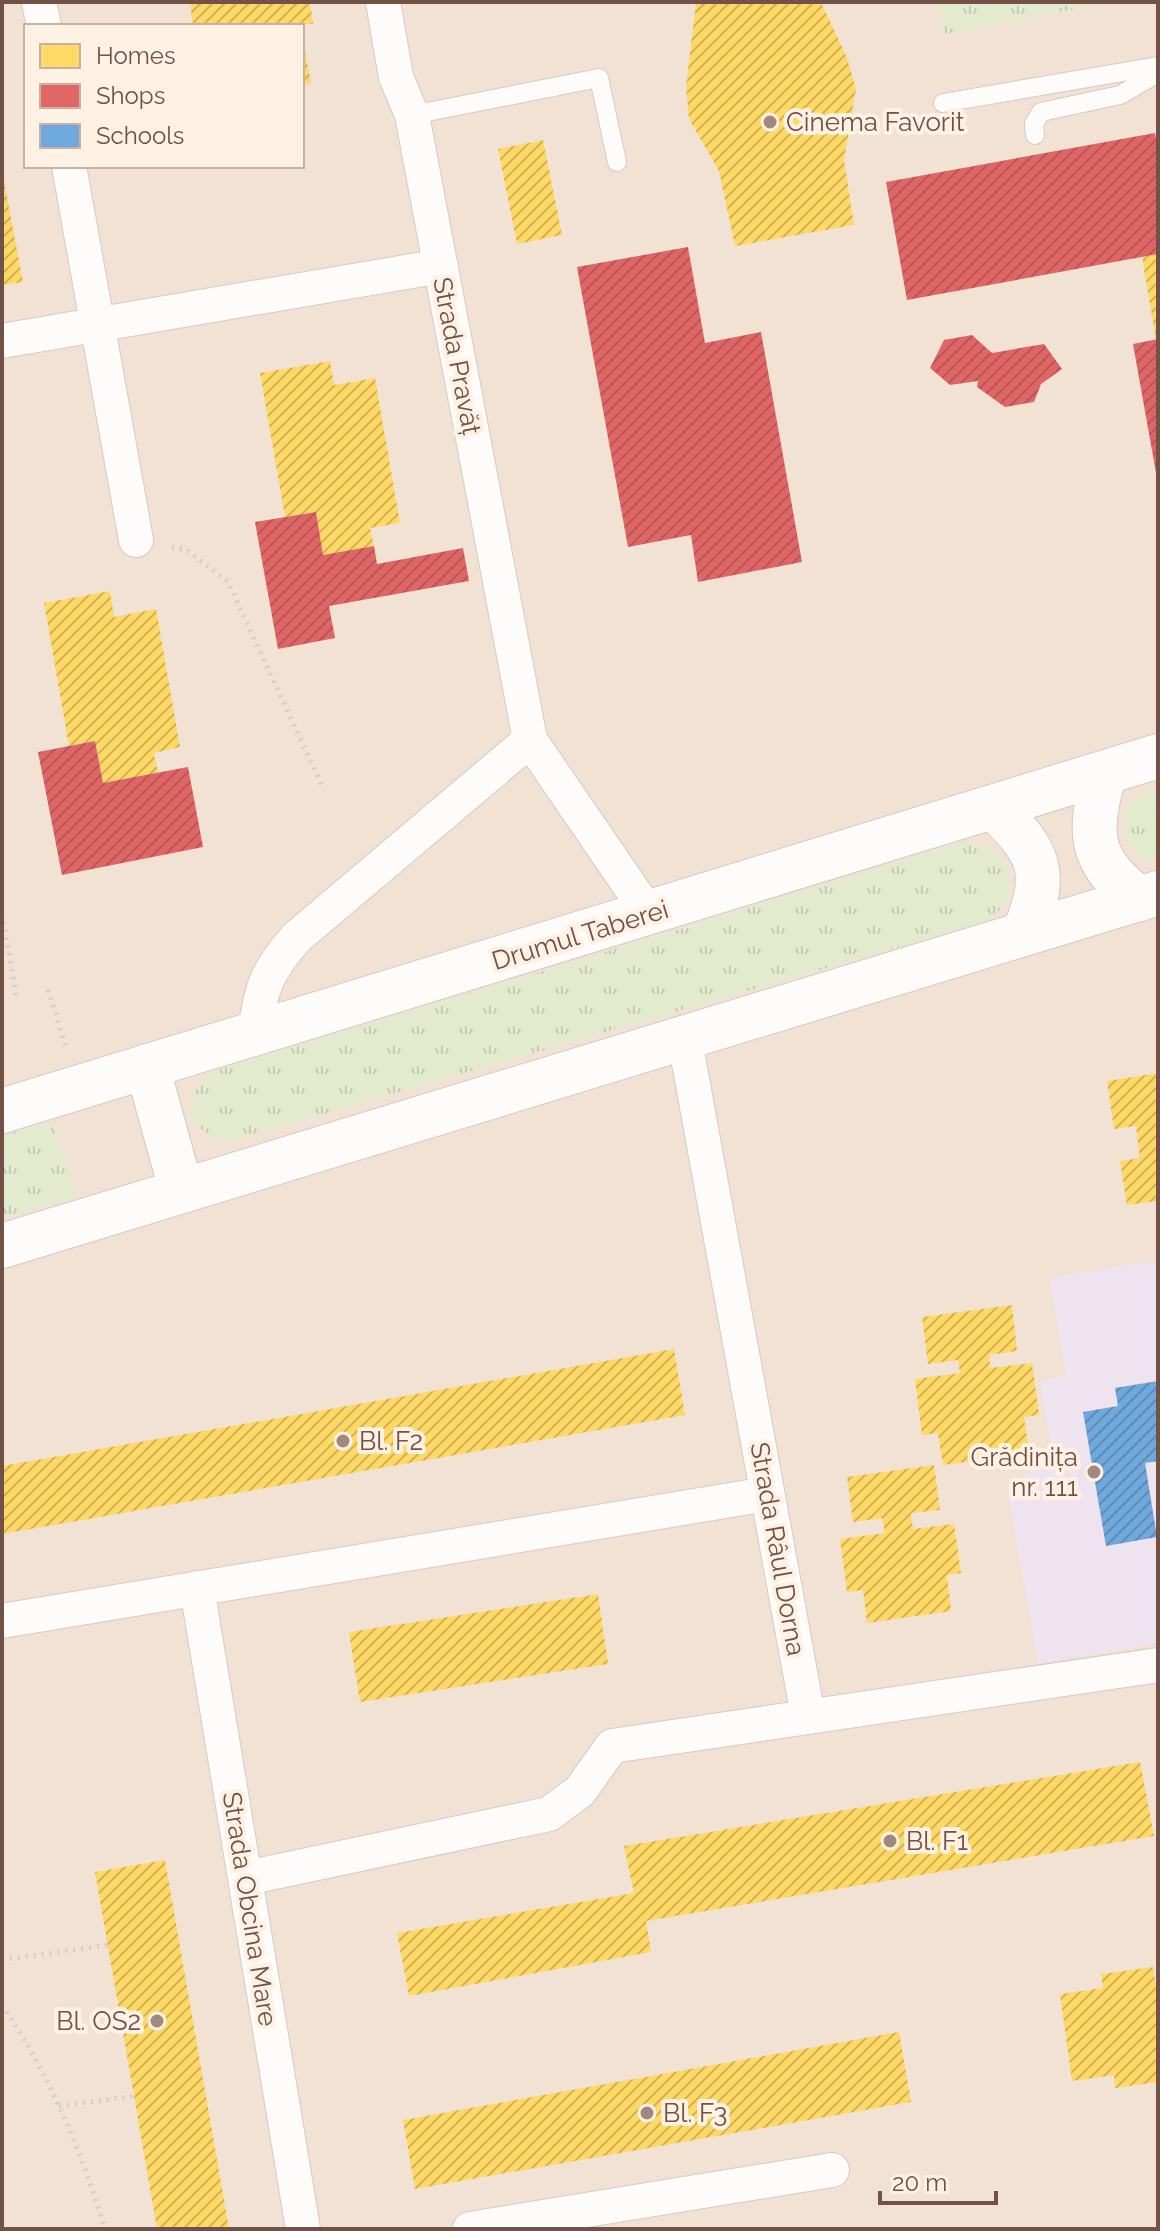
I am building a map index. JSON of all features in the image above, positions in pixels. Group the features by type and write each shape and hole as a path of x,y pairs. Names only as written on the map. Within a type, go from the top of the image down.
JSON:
{"main road":[{"name":"Drumul Taberei","path":"2,1111 1158,756"},
{"path":"1105,772 1093,813 1094,839 1102,864 1117,883 1149,896"},
{"path":"994,808 1030,846 1039,877 1035,905 1024,933"},
{"path":"2,1246 684,1035 1149,896"},
{"path":"147,1066 181,1189"}],"street":[{"path":"39,2 44,24"},
{"path":"383,2 396,77 412,115 441,266"},
{"path":"69,168 136,540"},
{"name":"Strada Pravăț","path":"2,341 441,266 530,740"},
{"path":"255,1034 258,1005 268,974 297,937 530,740 649,914"},
{"name":"Strada Râul Dorna","path":"684,1035 808,1716"},
{"path":"2,1621 767,1494"},
{"name":"Strada Obcina Mare","path":"197,1588 303,2229"},
{"path":"246,1878 549,1814 580,1791 612,1746 1158,1665"},
{"path":"470,2229 832,2170"}],"lane":[{"path":"943,103 1158,66"},
{"path":"1035,135 1034,124 1041,112 1120,95 1158,73"},
{"path":"412,115 599,78 617,162"}],"path":[{"path":"136,540 187,550 228,582 324,790"},
{"path":"2,914 17,999"},
{"path":"48,990 78,1087"},
{"path":"2,1960 108,1945"},
{"path":"2,2005 20,2031 59,2106 91,2183 105,2229"},
{"path":"59,2106 134,2096"}],"shaded area":[{"path":"2,2 1158,2 1158,2229 2,2229"},
{"name":"Grădinița nr. 111","path":"1158,1260 1158,1643 1038,1664 1007,1487 1052,1457 1040,1381 1066,1376 1049,1278"}],"green space":[{"path":"938,2 1110,2 944,34"},
{"path":"1158,788 1158,861 1137,856 1125,823 1126,814 1136,799"},
{"path":"969,841 998,854 1009,875 1011,898 989,921 226,1142 204,1132 190,1115 195,1091 208,1073"},
{"path":"51,1121 77,1196 2,1218 2,1136"}],"building: Homes":[{"path":"190,2 310,2 313,24 304,24 193,24"},
{"name":"Cinema Favorit","path":"696,2 821,2 847,58 856,89 844,160 854,225 735,246 719,171 689,119 686,87"},
{"path":"304,46 311,83 304,85"},
{"path":"543,140 562,235 517,244 498,149"},
{"path":"2,170 23,282 2,285"},
{"path":"1158,254 1158,340 1156,340 1142,257"},
{"path":"330,361 334,385 375,378 400,523 370,528 374,546 323,555 316,512 285,517 260,373"},
{"path":"110,591 114,617 156,609 180,747 154,753 158,773 103,783 95,741 69,746 44,603"},
{"path":"1158,1073 1158,1201 1127,1205 1120,1161 1140,1158 1136,1126 1114,1129 1107,1081"},
{"path":"1012,1305 1017,1351 989,1355 990,1368 1032,1363 1039,1415 1024,1417 1029,1453 943,1465 938,1433 922,1435 915,1379 960,1373 958,1360 928,1364 922,1317"},
{"name":"Bl. F2","path":"674,1349 685,1415 2,1534 2,1466"},
{"path":"934,1465 940,1510 911,1513 913,1529 954,1524 961,1573 947,1575 951,1611 867,1623 863,1590 847,1592 840,1539 885,1533 882,1518 853,1522 847,1477"},
{"path":"598,1594 608,1664 360,1702 349,1632"},
{"name":"Bl. F1","path":"1140,1762 1154,1836 646,1921 651,1952 409,1996 397,1933 634,1893 624,1846"},
{"name":"Bl. OS2","path":"165,1860 229,2229 157,2229 95,1872"},
{"path":"1153,1967 1158,1998 1158,2082 1115,2088 1114,2075 1072,2081 1060,1994 1103,1988 1101,1974"},
{"name":"Bl. F3","path":"899,2032 911,2102 415,2189 403,2120"}],"building: Shops":[{"path":"1155,133 1158,152 1158,254 907,300 886,182"},
{"path":"688,247 705,343 761,332 802,562 698,582 691,535 628,547 577,267"},
{"path":"972,335 992,353 1044,344 1062,369 1041,384 1034,402 1005,407 977,387 978,381 950,385 930,368 944,340"},
{"path":"1158,339 1158,473 1156,473 1133,344"},
{"path":"316,512 323,555 374,546 377,564 463,548 469,581 329,606 335,638 278,649 255,522"},
{"path":"95,741 103,783 188,767 203,847 62,875 38,752"}],"building: Schools":[{"path":"1158,1381 1158,1461 1145,1463 1157,1537 1106,1546 1083,1412 1118,1406 1115,1388"}],"place":[{"name":"Cinema Favorit","path":"770,122"},
{"name":"Bl. F2","path":"343,1441"},
{"name":"Grădinița nr. 111","path":"1094,1472"},
{"name":"Bl. F1","path":"890,1841"},
{"name":"Bl. OS2","path":"157,2021"},
{"name":"Bl. F3","path":"647,2113"}]}
